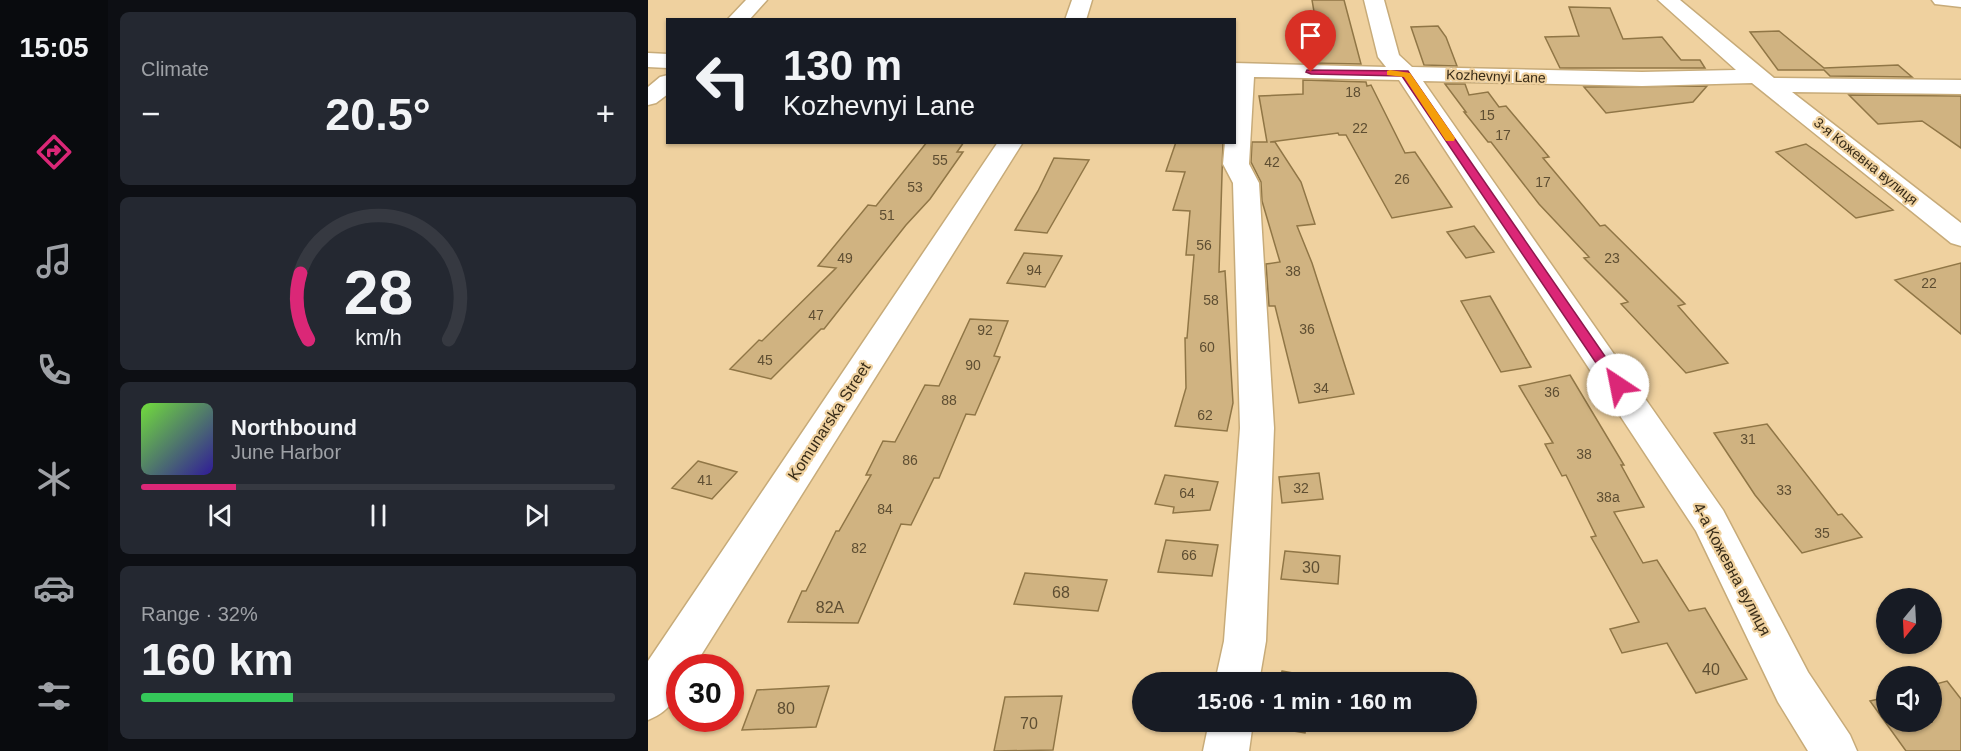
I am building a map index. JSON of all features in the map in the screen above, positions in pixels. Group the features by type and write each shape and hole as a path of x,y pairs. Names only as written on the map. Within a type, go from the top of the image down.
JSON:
{"street":[{"path":"738,18 757,0"},
{"path":"1077,18 1082,0"},
{"name":"4-а Кожевна вулиця","path":"1374,0 1389,57 1405,73 1710,521 1793,687 1834,751"},
{"name":"3-я Кожевна вулиця","path":"1668,0 1764,81 1961,237"},
{"path":"1942,0 1961,1"},
{"path":"648,60 666,61"},
{"path":"1239,70 1236,164 1246,183 1257,428 1245,641 1240,672"},
{"name":"Kozhevnyi Lane","path":"1239,70 1961,87"},
{"path":"648,98 666,84"},
{"name":"Komunarska Street","path":"648,699 1010,144"},
{"path":"1226,751 1229,732"}],"building":[{"path":"1312,0 1344,0 1361,64 1309,63 1307,53 1321,52"},
{"path":"1569,7 1610,8 1623,39 1662,37 1681,60 1700,60 1705,68 1560,68 1545,37 1579,36"},
{"path":"1438,26 1446,37 1457,66 1424,65 1411,27"},
{"path":"1779,31 1824,68 1898,65 1912,77 1830,76 1824,70 1778,70 1750,32"},
{"path":"1303,80 1366,82 1367,86 1371,85 1405,153 1415,152 1452,207 1392,218 1346,135 1338,133 1270,142 1275,142 1301,182 1315,224 1297,226 1312,263 1354,394 1299,403 1275,306 1269,306 1266,264 1280,262 1262,201 1261,182 1251,162 1252,142 1267,142 1259,96 1303,94"},
{"path":"1445,84 1465,84 1469,95 1488,92 1499,107 1506,106 1549,157 1543,158 1600,226 1605,225 1685,304 1678,306 1728,363 1686,373 1621,304 1628,302 1584,258 1589,257 1539,204 1491,142 1488,142 1464,112 1466,112"},
{"path":"1707,86 1693,102 1606,113 1584,87"},
{"path":"1849,95 1961,96 1961,148 1922,121 1878,124"},
{"path":"925,144 963,144 957,152 963,152 930,199 906,225 824,329 821,329 771,379 730,369 759,340 762,341 836,268 818,266 868,205 876,206"},
{"path":"1175,144 1223,144 1219,272 1225,271 1233,403 1227,431 1175,426 1186,388 1185,338 1187,338 1194,255 1186,255 1190,211 1173,210 1185,172 1166,171"},
{"path":"1806,144 1893,210 1856,218 1776,152"},
{"path":"1054,158 1089,160 1047,233 1015,230 1038,191"},
{"path":"1474,226 1494,252 1466,258 1447,232"},
{"path":"1024,253 1062,256 1045,287 1007,283"},
{"path":"1961,263 1961,334 1895,280"},
{"path":"1490,296 1531,367 1501,372 1461,301"},
{"path":"970,319 1008,321 994,356 1000,357 975,415 966,414 939,478 934,478 911,525 901,524 858,623 788,622 802,591 806,591 836,531 839,531 871,475 866,475 883,441 895,442 925,385 939,386"},
{"path":"1570,375 1624,465 1621,465 1644,507 1614,512 1643,563 1657,560 1689,611 1705,608 1747,679 1696,693 1667,643 1622,653 1610,629 1639,622 1591,537 1596,536 1566,475 1562,476 1545,444 1553,443 1519,386"},
{"path":"1767,424 1838,515 1842,514 1862,537 1802,553 1755,495 1714,433"},
{"path":"698,461 737,472 712,499 672,488"},
{"path":"1319,473 1323,499 1282,503 1279,477"},
{"path":"1165,475 1218,482 1210,510 1173,513 1174,507 1155,504"},
{"path":"1166,540 1218,545 1212,576 1158,572"},
{"path":"1285,551 1340,556 1338,584 1281,579"},
{"path":"1025,573 1107,580 1098,611 1014,604"},
{"path":"1947,681 1961,699 1961,751 1906,751 1892,732 1942,732 1942,682"},
{"path":"829,686 816,727 744,730 757,690"},
{"path":"1062,696 1053,750 994,751 1005,697"},
{"path":"1876,700 1876,709 1870,701"}],"slow traffic":[{"path":"1390,73 1407,75 1450,138"}],"route":[{"path":"1311,72 1405,73 1618,385"}]}
